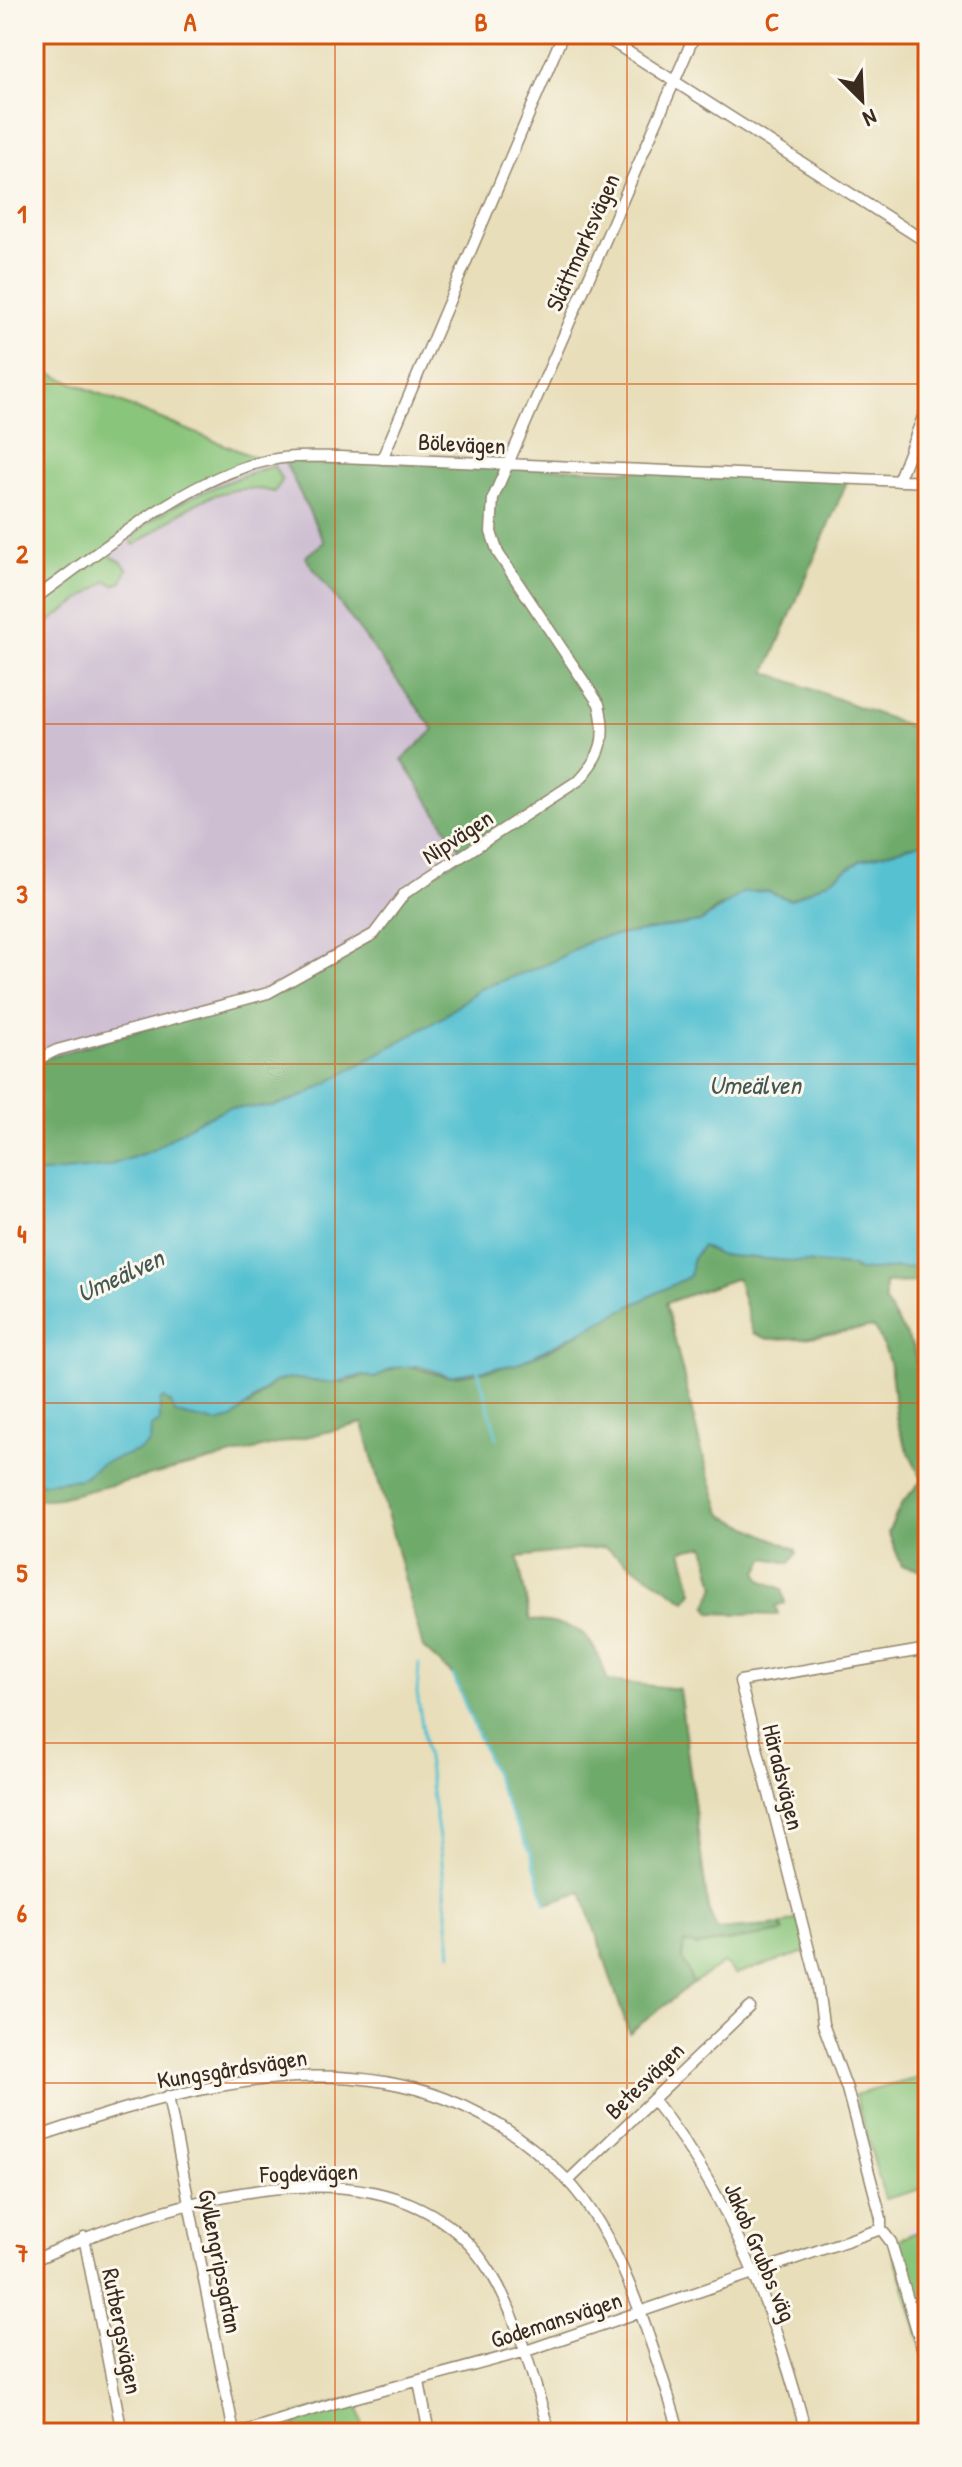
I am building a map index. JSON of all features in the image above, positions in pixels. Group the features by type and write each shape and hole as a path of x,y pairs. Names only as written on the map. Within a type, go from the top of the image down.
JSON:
{"street":[{"path":"382,459 563,34"},
{"path":"600,34 928,243"},
{"name":"Slättmarksvägen","path":"505,465 695,34"},
{"path":"898,481 928,404"},
{"name":"Bölevägen","path":"34,599 186,493 234,471 283,458 382,459 928,482"},
{"name":"Nipvägen","path":"34,1061 57,1050 268,993 374,934 405,893 579,780 595,763 604,747 605,727 599,704 498,553 491,532 493,498 505,465"},
{"name":"Häradsvägen","path":"881,2229 881,2218 847,2089 820,2012 817,1981 740,1681 928,1649"},
{"name":"Betesvägen","path":"568,2181 749,2007"},
{"name":"Kungsgårdsvägen","path":"34,2138 168,2096 307,2074 352,2075 413,2087 484,2116 568,2181 622,2269 641,2311 680,2433"},
{"name":"Gyllengripsgatan","path":"168,2096 237,2433"},
{"name":"Jakob Grubbs väg","path":"653,2100 685,2141 706,2176 774,2332 806,2433"},
{"name":"Fogdevägen","path":"34,2260 84,2237 155,2213 257,2192 347,2188 383,2194 420,2208 461,2237 492,2275 523,2352 550,2433"},
{"path":"881,2229 891,2242 928,2368"},
{"name":"Godemansvägen","path":"237,2433 523,2352 881,2229"},
{"name":"Rutbergsvägen","path":"84,2237 122,2433"},
{"path":"419,2382 429,2433"}],"shaded area":[{"path":"283,458 324,543 306,557 434,730 402,761 465,855 374,934 268,993 34,1061 34,599 186,493"},
{"path":"928,2224 928,2314 908,2229"}],"green space":[{"path":"34,367 264,461 186,493 34,599"},
{"path":"283,458 848,479 766,672 928,733 928,841 861,860 829,881 790,900 767,891 718,907 700,922 594,939 550,963 480,989 443,1017 306,1095 272,1107 228,1108 196,1122 151,1151 105,1167 34,1174 34,1061 268,993 374,934 405,893 464,855 402,760 434,730 305,557 324,542"},
{"path":"274,466 282,481 274,492 254,489 217,494 183,511 135,545 131,543 153,519 173,507 240,477"},
{"path":"107,554 122,562 127,569 122,582 114,585 107,581 46,624 34,623 34,604"},
{"path":"702,1246 719,1255 852,1266 855,1270 928,1266 928,1282 885,1283 885,1302 914,1348 928,1449 928,1571 902,1566 888,1532 902,1503 922,1480 900,1432 889,1360 873,1327 804,1338 768,1339 753,1333 737,1278 666,1303 701,1449 720,1509 725,1516 795,1549 797,1553 790,1563 766,1558 758,1572 761,1580 782,1589 785,1603 775,1606 778,1615 711,1613 707,1606 715,1586 705,1546 682,1550 693,1592 686,1601 604,1547 518,1557 530,1620 562,1625 582,1634 595,1651 608,1681 679,1689 708,1908 717,1930 781,1925 784,1932 697,1946 684,1943 682,1958 693,1983 629,2033 582,1892 546,1904 531,1853 508,1808 453,1675 423,1648 363,1423 59,1498 34,1500 34,1484 80,1479 101,1464 147,1446 151,1427 160,1422 160,1401 163,1397 171,1403 250,1406 272,1383 288,1378 347,1382 365,1375 375,1378 408,1366 440,1375 458,1376 517,1363 561,1343 606,1316 692,1260"},
{"path":"798,1912 809,1951 735,1974 724,1963 693,1983 681,1958 684,1942 697,1946 783,1928 781,1925 796,1919"},
{"path":"928,2075 928,2187 885,2199 855,2095"},
{"path":"917,2232 928,2272 928,2368 891,2242"},
{"path":"357,2397 364,2433 297,2433 293,2416"}],"water":[{"name":"Umeälven","path":"928,841 928,1266 859,1271 851,1266 719,1255 702,1246 692,1260 690,1276 517,1364 449,1376 419,1366 392,1368 375,1378 364,1375 332,1383 288,1378 272,1383 232,1419 217,1423 175,1414 171,1403 163,1398 160,1401 160,1422 151,1427 150,1443 140,1450 101,1464 80,1479 34,1484 34,1174 105,1167 151,1151 196,1122 228,1108 272,1107 306,1095 443,1017 480,989 550,963 594,939 700,922 744,892 767,891 790,900 829,881 861,860"}],"waterway":[{"path":"478,1370 497,1438"},
{"path":"419,1664 417,1693 441,1852 451,1953"},
{"path":"453,1675 508,1808 531,1853 546,1904"}]}
